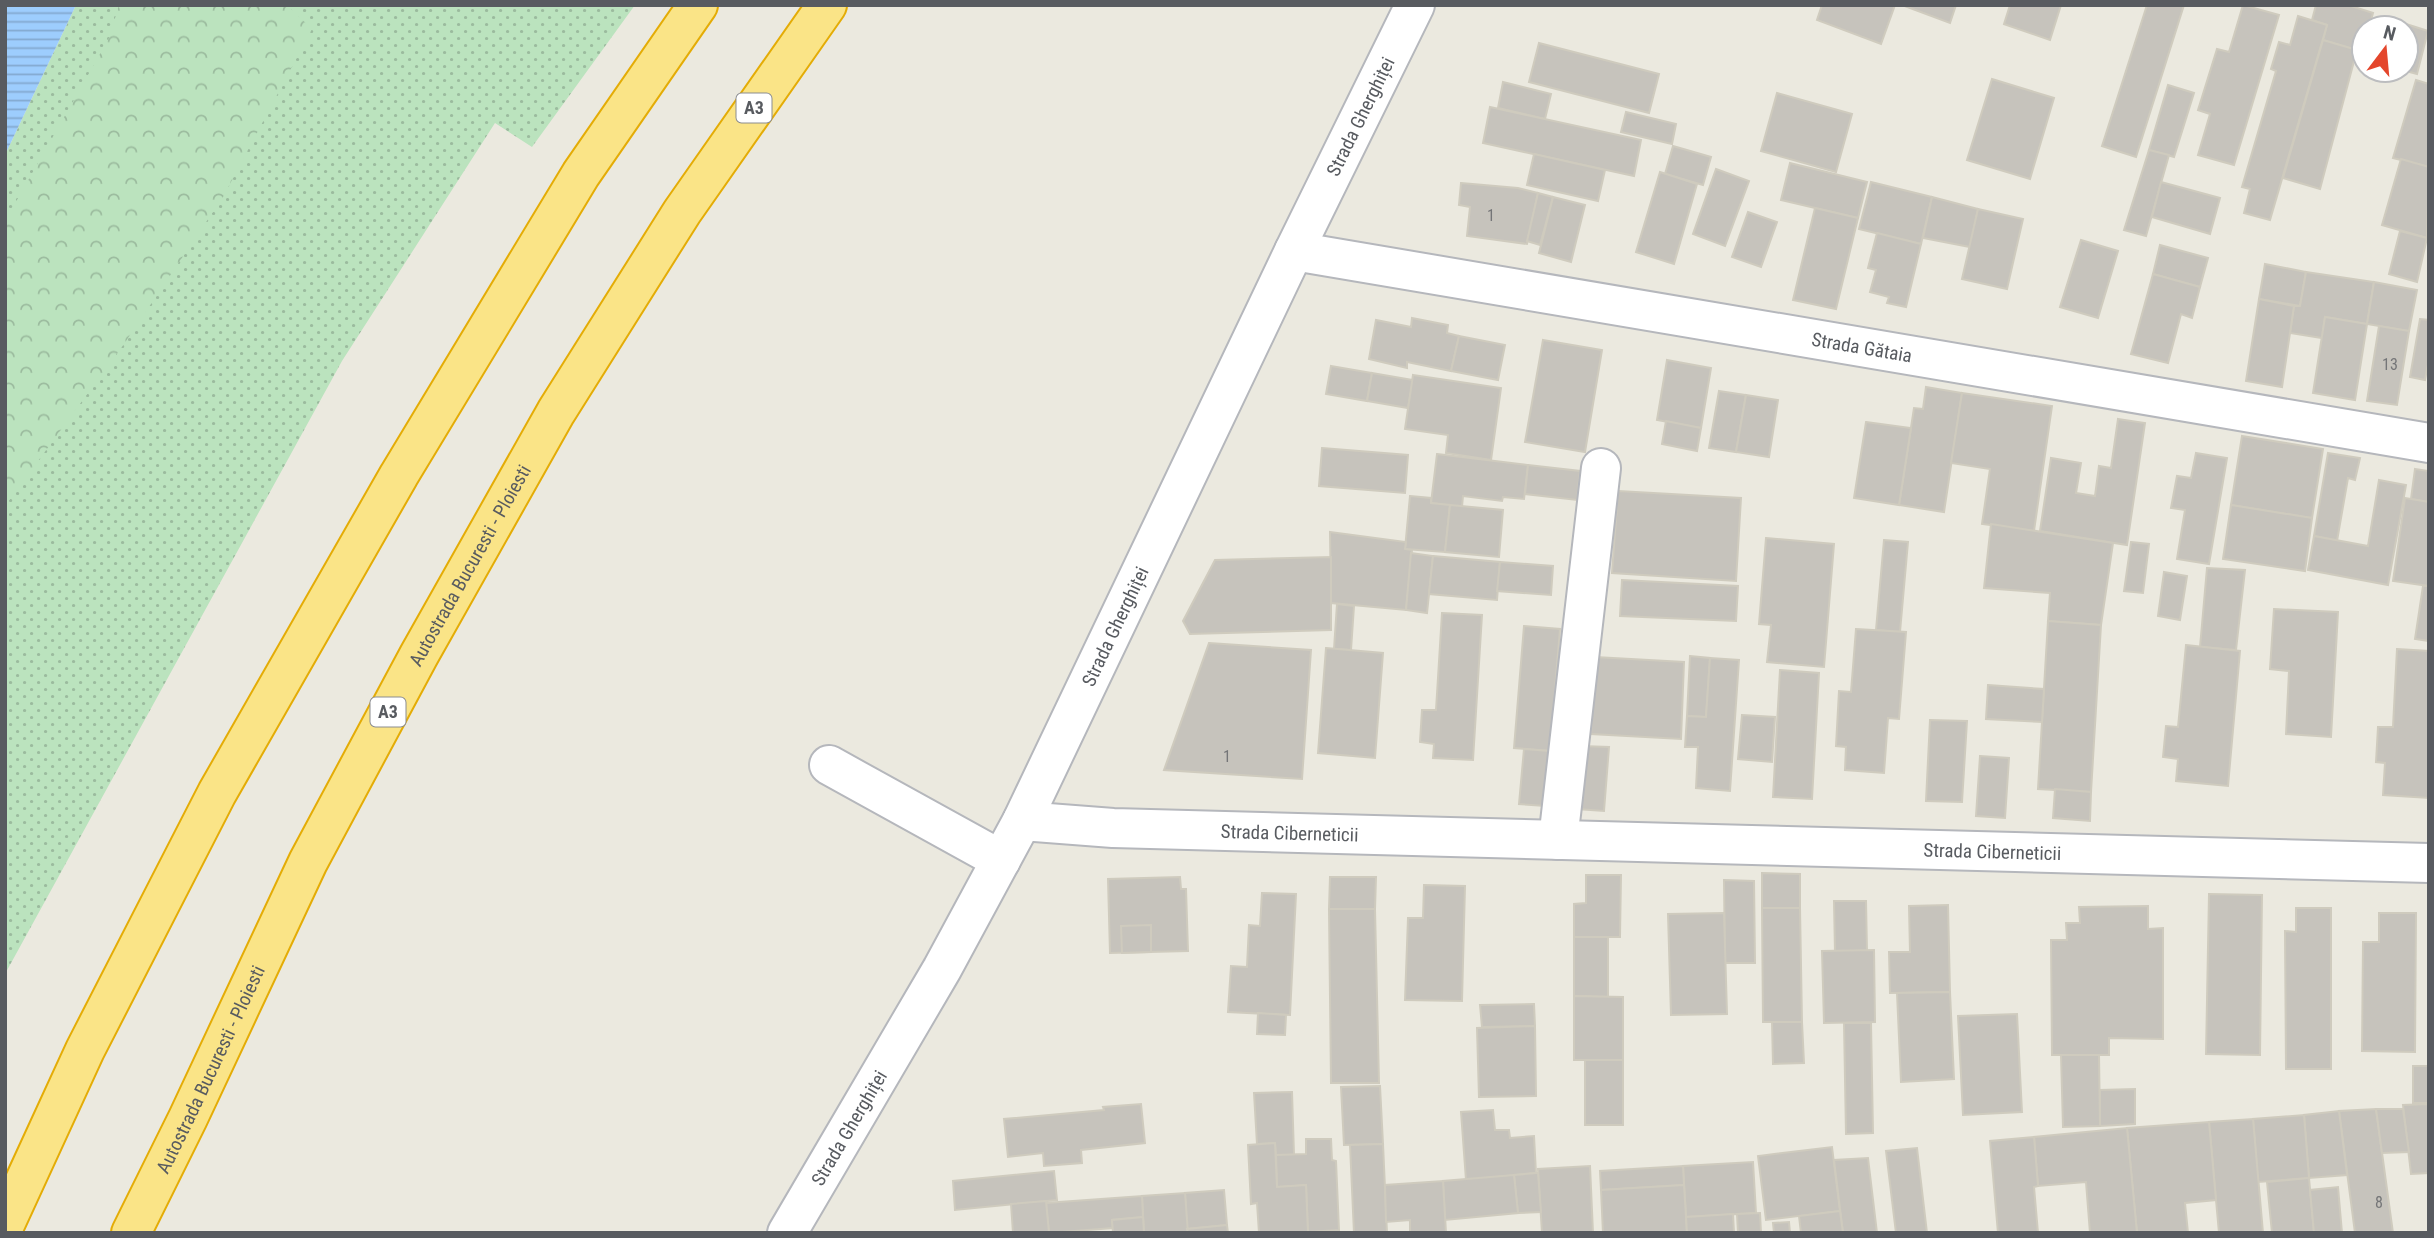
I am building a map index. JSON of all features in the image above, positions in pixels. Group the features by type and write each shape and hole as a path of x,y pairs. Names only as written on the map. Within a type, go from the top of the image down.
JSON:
{"highway":[{"path":"5,1224 85,1050 217,793 399,475 581,174 698,5"},
{"name":"Autostrada Bucuresti - Ploiesti","path":"131,1233 308,862 419,654 556,412 682,212 827,5"}],"street":[{"name":"Strada Gherghiței","path":"787,1233 942,969 1022,821 1294,251 1415,5"},
{"name":"Strada Gătaia","path":"1294,251 2429,443"},
{"path":"1558,840 1601,468"},
{"path":"830,765 1001,860"},
{"name":"Strada Ciberneticii","path":"1022,821 1114,828 2429,863"}],"green space":[{"path":"76,5 635,5 532,147 495,123 342,361 5,974 5,155"},
{"path":"119,5 287,5 312,29 223,197 124,344 5,506 5,221 109,38"}],"water":[{"path":"5,5 76,5 5,155"}],"building":[{"path":"1822,5 1895,5 1881,44 1817,20"},
{"path":"1902,5 1956,5 1950,23"},
{"path":"2010,5 2061,5 2050,40 2004,24"},
{"path":"2147,5 2184,5 2136,157 2102,146"},
{"path":"2243,5 2279,15 2234,165 2198,155 2210,114 2198,110 2217,49 2229,52"},
{"path":"2316,5 2348,5 2373,13 2350,14 2350,48 2323,40 2327,25 2312,20"},
{"path":"2298,16 2327,25 2270,220 2244,213 2250,189 2242,187 2276,71 2271,69 2279,42 2290,45"},
{"path":"2420,28 2428,31 2420,62"},
{"path":"2323,40 2350,48 2350,76 2320,189 2283,178"},
{"path":"1539,43 1659,74 1649,113 1529,82"},
{"path":"1992,79 2054,98 2030,179 1967,160"},
{"path":"2420,81 2429,84 2429,167 2393,158 2415,84 2420,84"},
{"path":"1503,82 1551,94 1545,119 1498,108"},
{"path":"2168,85 2194,93 2174,157 2149,150"},
{"path":"1777,93 1852,114 1836,172 1761,151"},
{"path":"1490,107 1641,140 1634,176 1483,143"},
{"path":"1626,112 1676,124 1672,144 1621,132"},
{"path":"1673,146 1711,157 1703,185 1665,174"},
{"path":"2149,150 2169,155 2146,236 2124,230"},
{"path":"1534,154 1605,170 1598,201 1527,185"},
{"path":"2401,159 2429,167 2427,238 2382,225"},
{"path":"1790,163 1867,182 1858,218 1781,200"},
{"path":"1716,169 1749,181 1725,246 1693,234"},
{"path":"1660,172 1697,184 1674,264 1636,252"},
{"path":"1871,182 1932,197 1921,244 1859,229"},
{"path":"2161,182 2220,198 2210,234 2152,217"},
{"path":"1461,183 1518,188 1538,193 1527,244 1467,236 1470,207 1459,205"},
{"path":"1538,193 1553,197 1540,245 1527,241"},
{"path":"1553,197 1585,205 1571,262 1539,253"},
{"path":"1932,197 1978,209 1970,247 1923,238"},
{"path":"1815,208 1858,218 1836,309 1793,300"},
{"path":"1978,209 2023,219 2007,289 1962,279"},
{"path":"1748,212 1777,222 1761,267 1732,257"},
{"path":"2400,231 2427,238 2417,282 2389,274"},
{"path":"1877,233 1921,244 1906,307 1887,303 1889,297 1870,292 1876,270 1868,268"},
{"path":"2081,240 2118,251 2098,318 2060,307"},
{"path":"2160,245 2208,258 2200,287 2153,274"},
{"path":"2265,264 2306,272 2300,306 2259,299"},
{"path":"2306,272 2374,282 2367,324 2325,317 2322,338 2290,333 2294,306 2300,306"},
{"path":"2153,274 2200,287 2192,318 2181,314 2168,363 2131,354"},
{"path":"2374,282 2417,290 2409,331 2367,324"},
{"path":"2259,299 2294,306 2282,387 2246,381"},
{"path":"2325,317 2367,324 2355,400 2313,393"},
{"path":"1412,318 1448,325 1447,333 1459,336 1451,371 1407,362 1407,368 1369,359 1376,320 1411,327"},
{"path":"2420,319 2429,320 2429,359 2425,380 2410,377"},
{"path":"2379,326 2409,331 2397,405 2367,401"},
{"path":"1459,336 1505,345 1498,380 1451,371"},
{"path":"1543,340 1602,350 1585,452 1525,442"},
{"path":"1667,360 1711,368 1701,428 1657,420"},
{"path":"1331,366 1372,373 1367,401 1326,394"},
{"path":"1372,373 1413,380 1408,408 1367,401"},
{"path":"1413,375 1501,388 1491,460 1446,453 1448,435 1405,429"},
{"path":"1926,387 1962,393 1944,512 1899,505 1914,408 1923,409"},
{"path":"1719,391 1746,395 1736,452 1709,448"},
{"path":"1962,393 2052,406 2034,531 1982,524 1990,469 1951,463"},
{"path":"1746,395 1778,400 1769,457 1736,452"},
{"path":"2118,419 2145,423 2127,545 2040,531 2051,458 2081,463 2076,493 2095,496 2099,466 2111,468"},
{"path":"1666,421 1701,428 1697,451 1662,444"},
{"path":"1866,422 1911,428 1899,505 1854,498"},
{"path":"2242,436 2323,449 2312,518 2231,505"},
{"path":"1322,448 1408,455 1405,493 1319,486"},
{"path":"2196,453 2227,458 2209,564 2177,559 2185,510 2171,508 2177,476 2191,478"},
{"path":"2328,453 2360,458 2355,480 2348,478 2337,541 2314,536"},
{"path":"1437,454 1528,465 1524,499 1503,497 1502,501 1463,496 1462,507 1431,503"},
{"path":"1528,465 1580,471 1577,500 1525,494"},
{"path":"2415,469 2429,471 2429,502 2411,499"},
{"path":"2379,480 2406,485 2388,585 2308,570 2314,536 2368,546"},
{"path":"1618,491 1741,498 1736,581 1612,573"},
{"path":"1410,496 1431,498 1431,503 1450,505 1445,552 1405,549"},
{"path":"2405,498 2429,502 2429,586 2393,581"},
{"path":"1450,505 1503,510 1499,557 1445,552"},
{"path":"2231,505 2312,518 2305,571 2223,559"},
{"path":"1991,524 2113,543 2101,625 2048,621 2050,593 1984,588"},
{"path":"1330,532 1406,542 1405,549 1412,550 1406,610 1331,603"},
{"path":"1766,538 1834,544 1824,667 1767,662 1771,625 1759,624"},
{"path":"1884,540 1908,542 1900,632 1876,630"},
{"path":"2131,542 2149,544 2143,593 2124,591"},
{"path":"1411,553 1433,556 1427,613 1406,610"},
{"path":"1433,556 1500,562 1497,600 1429,594"},
{"path":"1331,557 1331,630 1190,634 1183,621 1215,560"},
{"path":"1500,562 1553,566 1551,595 1497,591"},
{"path":"2207,568 2245,570 2236,650 2200,647"},
{"path":"2164,572 2187,576 2180,620 2158,616"},
{"path":"1622,580 1738,586 1736,621 1620,616"},
{"path":"2423,586 2429,586 2429,641 2415,639"},
{"path":"1337,604 1354,606 1351,650 1334,649"},
{"path":"2274,609 2338,612 2331,737 2286,734 2289,671 2270,669"},
{"path":"1442,613 1482,615 1473,760 1433,758 1434,744 1420,742 1422,710 1436,710"},
{"path":"2048,621 2101,625 2091,792 2038,789"},
{"path":"1524,626 1560,629 1550,751 1514,748"},
{"path":"1856,629 1906,632 1899,719 1888,718 1884,773 1845,770 1846,747 1836,746 1839,691 1851,692"},
{"path":"1209,643 1311,650 1302,779 1164,770"},
{"path":"2186,645 2240,651 2228,786 2176,781 2178,759 2163,757 2166,726 2178,727"},
{"path":"1326,648 1383,653 1375,758 1318,753"},
{"path":"2397,649 2429,651 2429,798 2383,795 2385,763 2376,762 2378,727 2393,727"},
{"path":"1690,656 1710,658 1706,717 1687,716"},
{"path":"1595,657 1684,662 1681,739 1591,734"},
{"path":"1710,658 1739,660 1730,791 1696,788 1698,747 1685,747 1687,716 1706,717"},
{"path":"1780,670 1819,673 1812,799 1773,797"},
{"path":"1988,685 2044,689 2042,722 1986,719"},
{"path":"1742,715 1775,717 1772,762 1738,759"},
{"path":"1930,720 1967,721 1962,802 1926,801"},
{"path":"1581,746 1609,747 1604,811 1577,809"},
{"path":"1524,749 1550,751 1545,806 1519,804"},
{"path":"1980,756 2009,758 2005,818 1976,816"},
{"path":"2055,789 2091,792 2090,821 2053,818"},
{"path":"1762,873 1800,874 1800,908 1762,908"},
{"path":"1586,875 1621,875 1620,937 1574,937 1574,904 1586,903"},
{"path":"1180,877 1181,889 1186,889 1188,951 1110,953 1108,879"},
{"path":"1330,877 1376,877 1375,909 1329,909"},
{"path":"1724,880 1754,881 1755,963 1725,963"},
{"path":"1424,885 1465,886 1462,1001 1405,1000 1408,918 1423,918"},
{"path":"1262,893 1296,894 1290,1015 1228,1012 1231,966 1247,967 1249,925 1260,926"},
{"path":"2209,894 2262,895 2260,1055 2206,1054"},
{"path":"1834,901 1866,901 1867,951 1835,952"},
{"path":"1948,905 1950,992 1890,993 1889,952 1910,952 1909,906"},
{"path":"2148,906 2148,929 2163,928 2163,1039 2109,1038 2109,1055 2052,1055 2051,940 2067,940 2066,923 2080,923 2079,907"},
{"path":"1762,908 1800,908 1802,1022 1763,1022"},
{"path":"2296,908 2331,908 2331,1069 2286,1069 2285,931 2296,932"},
{"path":"1329,909 1375,909 1379,1083 1331,1083"},
{"path":"1724,913 1727,1014 1671,1015 1668,914"},
{"path":"2379,913 2416,913 2415,1052 2362,1051 2363,942 2379,942"},
{"path":"1151,925 1151,952 1122,953 1121,926"},
{"path":"1574,937 1608,937 1608,997 1574,996"},
{"path":"1874,950 1875,1022 1824,1023 1822,951"},
{"path":"1950,992 1954,1079 1901,1082 1897,993"},
{"path":"1574,996 1623,997 1623,1060 1574,1060"},
{"path":"1534,1004 1535,1026 1482,1027 1480,1005"},
{"path":"1258,1013 1286,1015 1285,1035 1257,1034"},
{"path":"2017,1014 2022,1112 1963,1115 1958,1016"},
{"path":"1772,1022 1802,1022 1804,1063 1773,1064"},
{"path":"1844,1023 1871,1023 1873,1133 1846,1134"},
{"path":"1535,1026 1536,1096 1479,1097 1477,1028"},
{"path":"2061,1055 2099,1055 2100,1126 2063,1127"},
{"path":"1585,1060 1623,1060 1623,1125 1585,1125"},
{"path":"2413,1066 2429,1066 2429,1103 2413,1103"},
{"path":"1380,1086 1383,1144 1344,1145 1341,1087"},
{"path":"2135,1089 2135,1124 2100,1126 2100,1090"},
{"path":"1292,1092 1294,1155 1276,1155 1275,1143 1257,1144 1254,1093"},
{"path":"1141,1104 1145,1143 1081,1150 1082,1163 1044,1166 1043,1153 1008,1157 1004,1119"},
{"path":"2429,1104 2429,1173 2411,1174 2403,1105"},
{"path":"2376,1109 2393,1233 2355,1233 2339,1111"},
{"path":"2376,1109 2403,1109 2409,1152 2382,1153"},
{"path":"1493,1110 1495,1130 1509,1130 1510,1138 1534,1136 1536,1173 1466,1180 1461,1112"},
{"path":"2339,1111 2347,1175 2309,1178 2304,1115"},
{"path":"2304,1115 2309,1178 2258,1182 2253,1119"},
{"path":"2253,1119 2263,1233 2219,1233 2209,1122"},
{"path":"2209,1122 2216,1200 2185,1203 2188,1233 2137,1233 2127,1128"},
{"path":"2127,1128 2137,1233 2090,1233 2086,1182 2038,1186 2034,1137"},
{"path":"2034,1137 2038,1233 1998,1233 1990,1141"},
{"path":"1306,1139 1331,1139 1332,1160 1336,1161 1339,1230 1308,1232 1306,1185 1277,1187 1276,1155 1306,1154"},
{"path":"1275,1143 1277,1187 1306,1185 1308,1233 1259,1233 1257,1203 1251,1204 1248,1145"},
{"path":"1383,1144 1387,1233 1354,1233 1350,1145"},
{"path":"1832,1147 1840,1211 1766,1220 1758,1156"},
{"path":"1917,1148 1927,1233 1896,1233 1886,1151"},
{"path":"1868,1158 1877,1233 1843,1233 1834,1160"},
{"path":"1753,1162 1756,1213 1686,1217 1683,1166"},
{"path":"1590,1166 1593,1233 1542,1233 1538,1169"},
{"path":"1683,1166 1684,1185 1601,1190 1600,1171"},
{"path":"1054,1171 1057,1200 955,1210 953,1181"},
{"path":"1538,1173 1541,1212 1518,1213 1514,1175"},
{"path":"1514,1175 1518,1213 1445,1220 1443,1181"},
{"path":"2309,1178 2314,1233 2272,1233 2267,1182"},
{"path":"1443,1181 1446,1233 1410,1233 1410,1220 1386,1222 1385,1185"},
{"path":"1684,1185 1687,1233 1603,1233 1601,1190"},
{"path":"2338,1187 2342,1233 2314,1233 2310,1190"},
{"path":"1224,1190 1227,1225 1187,1229 1185,1193"},
{"path":"1185,1193 1188,1233 1144,1233 1142,1196"},
{"path":"1142,1196 1143,1217 1112,1220 1113,1228 1049,1233 1046,1203"},
{"path":"1046,1201 1049,1233 1013,1233 1011,1204"},
{"path":"1840,1211 1843,1233 1801,1233 1799,1216"},
{"path":"1760,1213 1761,1233 1738,1233 1737,1214"},
{"path":"1733,1214 1734,1233 1687,1233 1686,1217"},
{"path":"1143,1217 1144,1233 1113,1233 1112,1220"},
{"path":"1789,1222 1790,1233 1774,1233 1773,1223"},
{"path":"1227,1225 1228,1233 1188,1233 1187,1229"}]}
